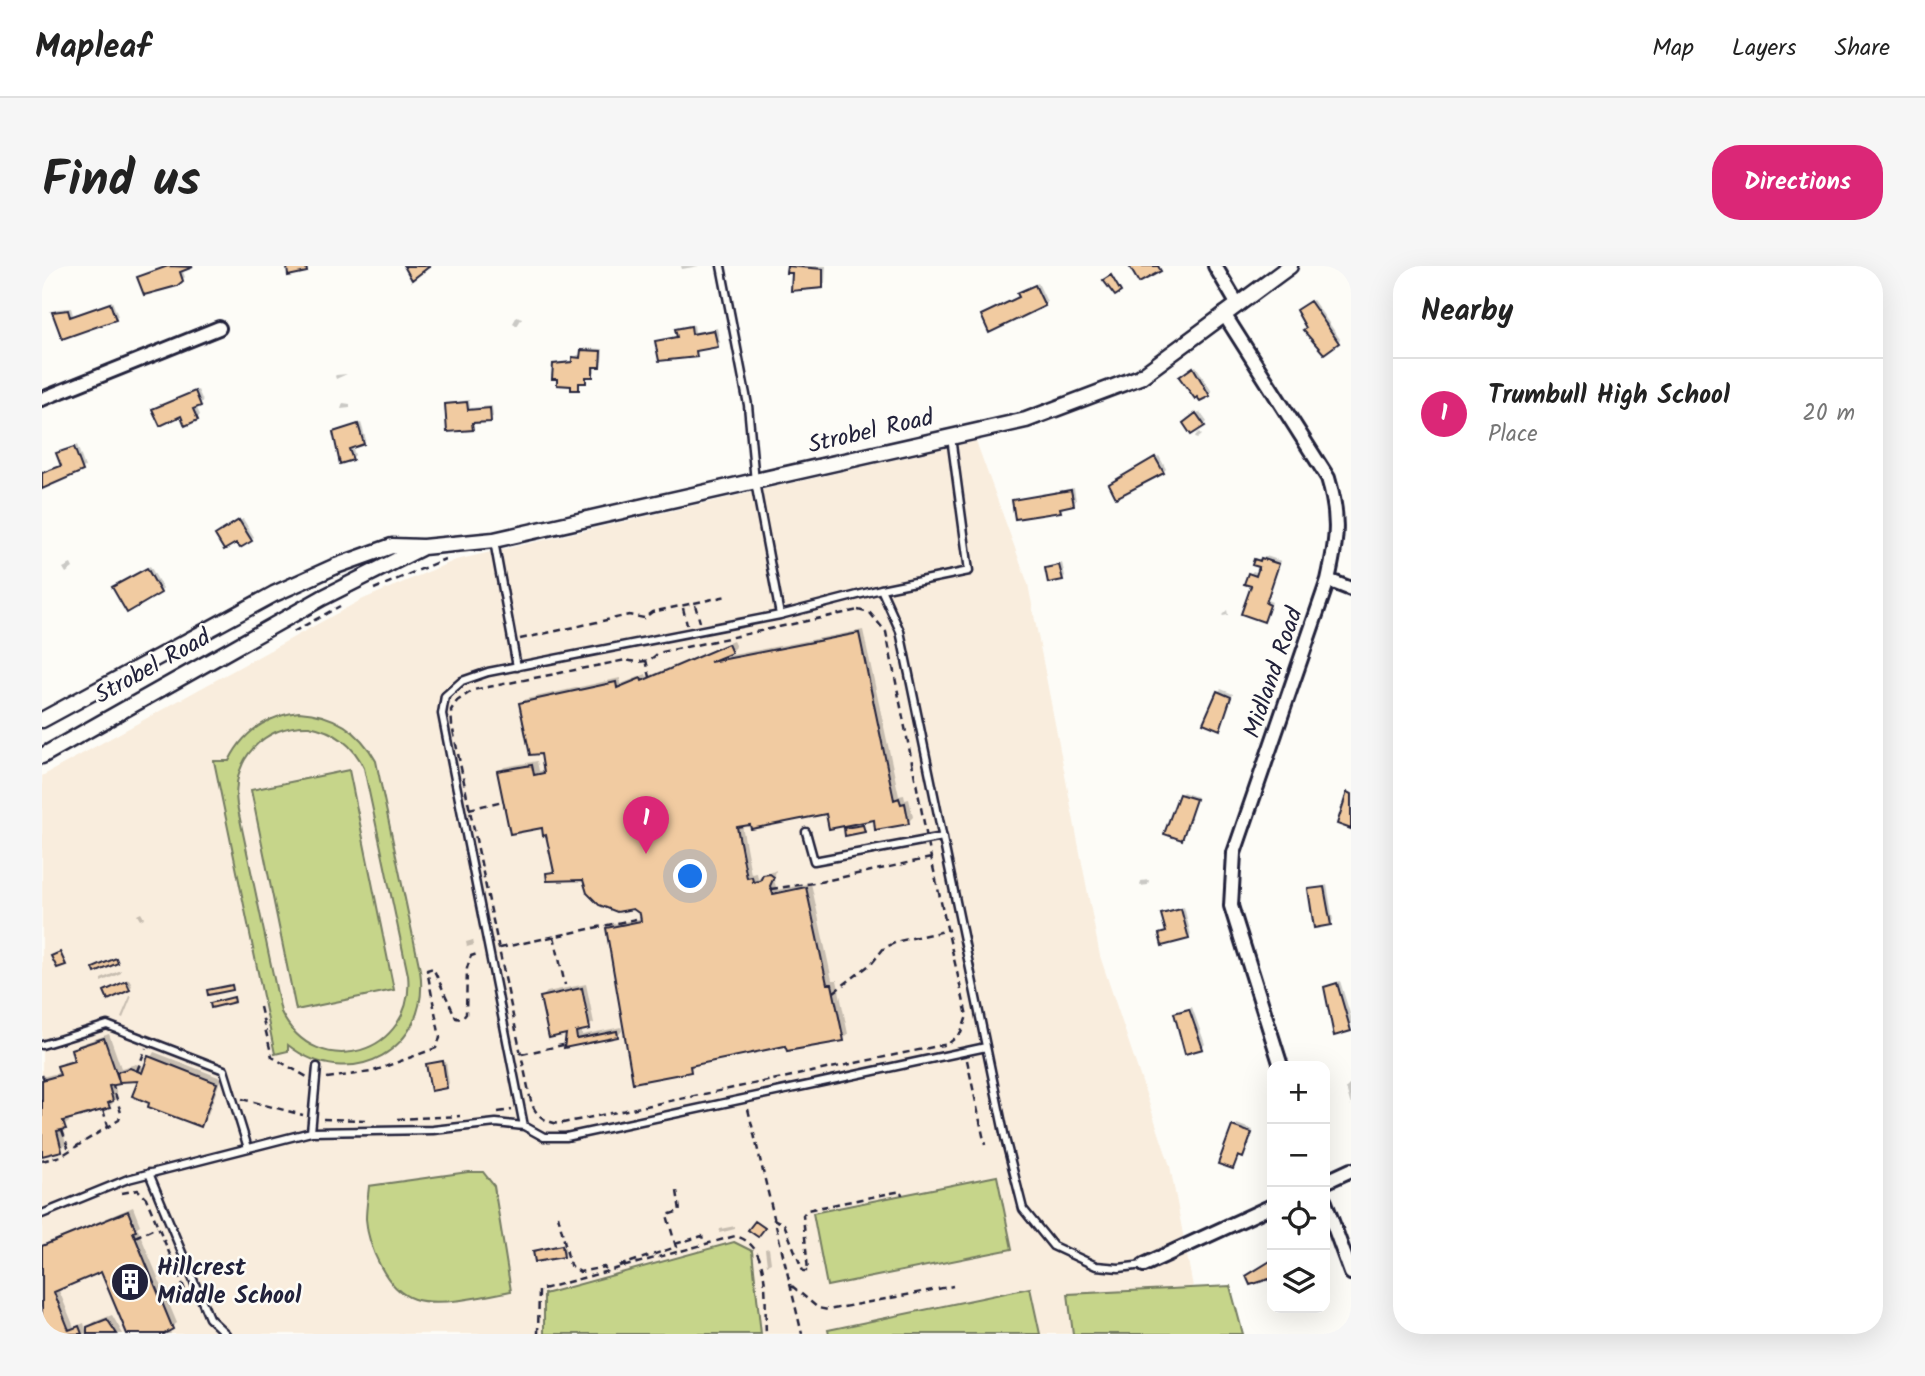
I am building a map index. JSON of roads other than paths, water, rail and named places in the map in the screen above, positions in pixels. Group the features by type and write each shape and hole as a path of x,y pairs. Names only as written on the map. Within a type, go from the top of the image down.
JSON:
{"street":[{"path":"1215,266 1238,305"},
{"name":"Strobel Road","path":"42,720 274,594 336,566 392,546 423,547 494,540 1026,420 1140,377 1290,266"},
{"name":"Midland Road","path":"1224,314 1328,478 1336,503 1338,533 1328,580 1234,853 1231,906 1279,1061"},
{"path":"42,399 219,328"},
{"name":"Strobel Road","path":"42,756 287,618 423,547"},
{"path":"1328,580 1351,589"},
{"path":"274,594 287,618"},
{"path":"1330,1180 1351,1170"},
{"path":"1144,1265 1267,1208"},
{"path":"1330,1216 1351,1273"}],"lane":[{"path":"721,266 748,405 755,482 780,615"},
{"path":"524,1126 442,714 444,696 462,681 517,667 780,615 881,589 969,571 951,437"},
{"path":"494,540 517,667"},
{"path":"881,589 900,631 986,1047 1024,1209 1053,1246 1085,1261 1096,1266 1119,1268 1144,1265"},
{"path":"806,832 814,862 943,837"},
{"path":"42,1045 107,1025 224,1070 248,1148"},
{"path":"42,1214 149,1173 311,1132 433,1130 496,1123 524,1126 544,1137 566,1137 986,1047"},
{"path":"311,1132 317,1068"},
{"path":"149,1173 209,1318 226,1334"}],"place":[{"name":"Trumbull High School","path":"646,854"},
{"name":"Hillcrest Middle School","path":"130,1282"}]}
